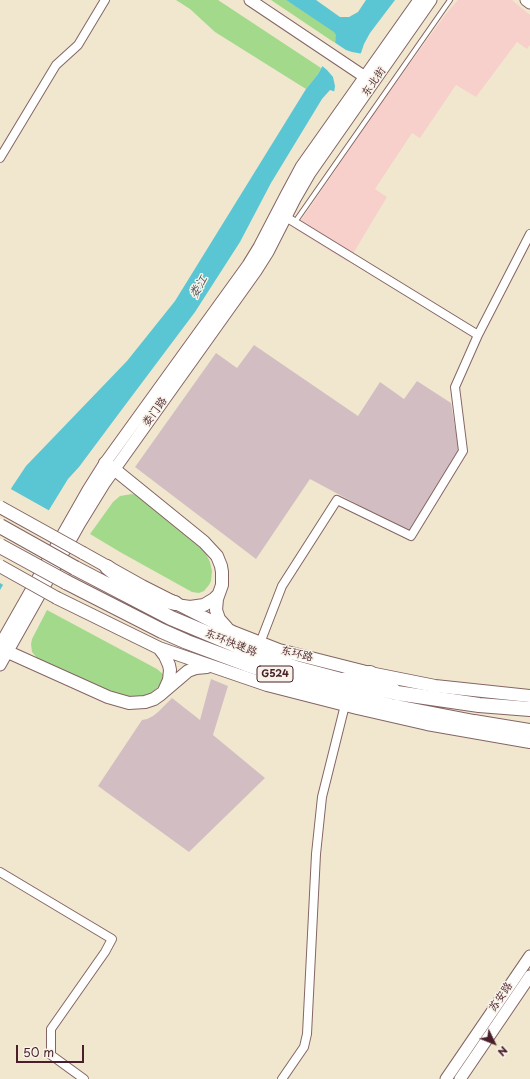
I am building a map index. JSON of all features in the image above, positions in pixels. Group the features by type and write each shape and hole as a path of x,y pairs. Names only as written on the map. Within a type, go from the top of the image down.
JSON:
{"highway":[{"name":"东环快速路","path":"0,526 75,568 171,618 273,660 302,670 397,693 479,705 530,710"},
{"name":"东环快速路","path":"0,546 66,582 162,631 207,650 291,680 391,706 530,731"},
{"path":"0,551 26,560"},
{"path":"107,567 171,618"},
{"path":"111,587 175,603"},
{"path":"342,680 370,673 397,693"}],"main road":[{"path":"250,0 369,80"},
{"name":"东北街","path":"369,80 419,0"},
{"name":"东北街","path":"312,161 369,80 431,0"},
{"path":"526,0 530,3"},
{"name":"娄门路","path":"0,665 3,648 71,518 88,490 110,466 259,247 286,217 294,180 312,161"},
{"path":"110,466 204,542 213,551 220,563 222,572 221,589 218,595 216,608 217,616 223,624 233,632"},
{"name":"东环路","path":"0,507 175,603 233,632 279,650 370,673 434,686 530,696"},
{"path":"0,566 58,598 159,648 212,667 267,685 345,705 427,724 530,742"},
{"path":"175,603 190,607 202,606 210,602 218,595"},
{"path":"3,648 108,697 122,702 145,702 156,698 192,669 212,667"},
{"path":"159,648 165,656 170,670 169,680 163,693"},
{"name":"苏安路","path":"446,1079 530,956"},
{"name":"苏安路","path":"460,1079 530,976"}],"street":[{"path":"0,158 56,65 78,45 105,0"},
{"path":"286,217 478,335"},
{"path":"260,643 282,586 337,500 411,536 463,450 455,387 478,335 530,234"},
{"path":"282,1079 304,1047 307,1034 316,854 322,797 345,705"},
{"path":"0,872 112,939 105,952 51,1029 51,1055 84,1079"}],"lane":[{"path":"286,217 450,0"}],"shaded area":[{"path":"458,0 512,0 530,15 530,45 527,49 517,42 476,97 456,85 420,138 412,133 375,189 387,197 348,262 295,229 380,105 445,15"},
{"path":"254,345 358,416 380,382 404,399 417,381 451,403 459,451 409,532 310,479 256,559 135,467 216,353 237,368"},
{"path":"211,679 228,686 213,735 265,778 189,852 98,786 142,720 153,716 172,698 200,720"}],"green space":[{"path":"176,0 218,0 321,68 306,89 215,32 190,9"},
{"path":"271,0 286,0 330,28 336,33 335,43"},
{"path":"132,494 139,496 204,550 210,562 212,571 211,581 204,591 199,593 192,592 90,534 113,502 120,496"},
{"path":"47,610 157,669 164,675 164,682 144,698 124,699 38,659 32,652 31,644 32,639"}],"water":[{"name":"娄江","path":"286,0 316,0 340,17 349,17 358,12 366,0 395,0 370,33 361,53 336,92 330,90 322,99 271,183 240,242 195,312 79,467 68,479 0,590 0,508 12,487 26,466 127,361 175,301 306,89 318,74 335,43 336,35 334,32"}],"pier":[{"path":"334,42 346,50 363,54 336,94 334,93 335,86 333,77 321,65"},
{"path":"9,488 50,511 5,586 0,583 0,504"}]}
